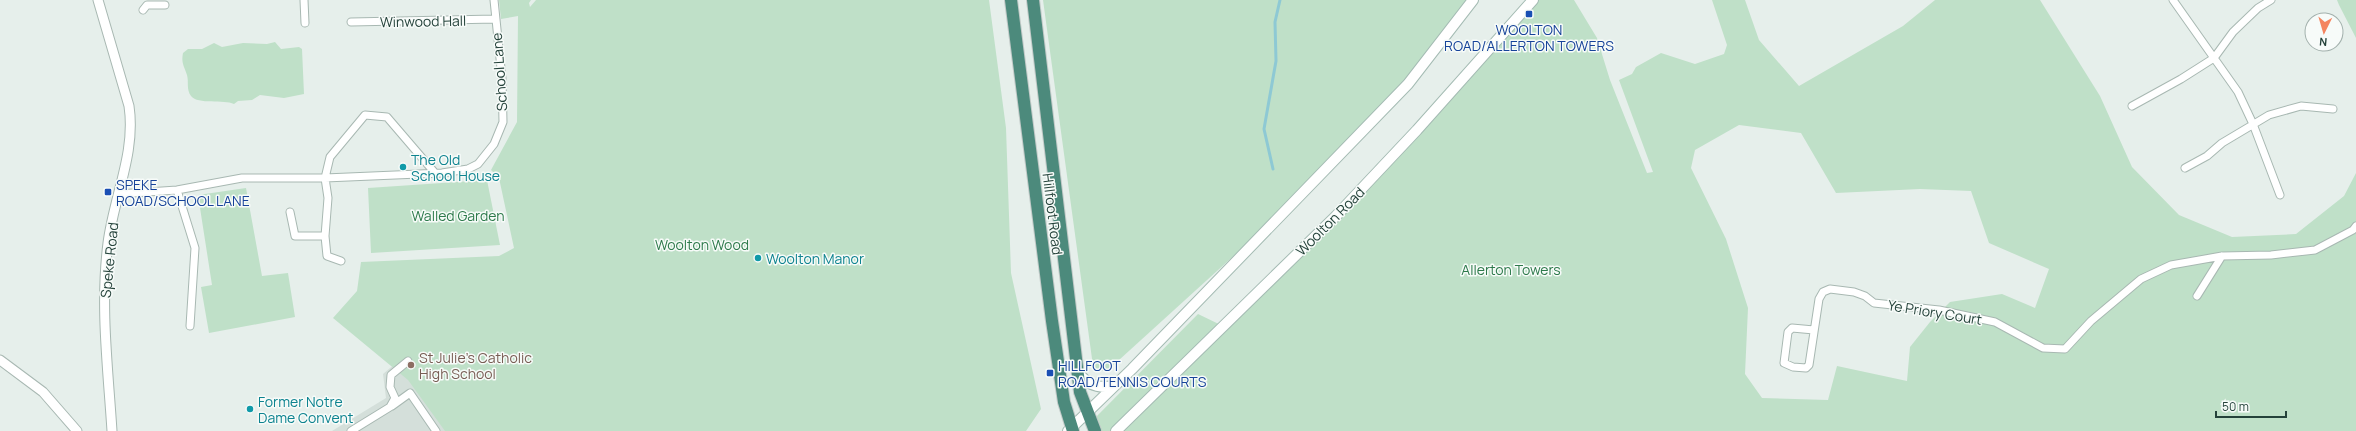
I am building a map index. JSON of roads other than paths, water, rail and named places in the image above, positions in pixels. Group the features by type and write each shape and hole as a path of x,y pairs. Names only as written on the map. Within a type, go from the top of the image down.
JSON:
{"highway":[{"name":"Hillfoot Road","path":"1011,0 1052,321 1064,402 1071,430"},
{"name":"Hillfoot Road","path":"1032,0 1080,392 1086,413 1095,431"}],"main road":[{"path":"1071,430 1408,84 1473,0"},
{"name":"Woolton Road","path":"1116,431 1336,216 1417,130 1533,0"},
{"path":"1078,372 1092,385 1102,387 1114,386"}],"street":[{"name":"Speke Road","path":"98,0 130,106 131,120 130,144 108,242 104,290 104,323 112,431"},
{"path":"304,0 305,23"},
{"name":"School Lane","path":"118,194 177,190 242,178 325,178 457,172 468,170 478,164 494,144 503,122 502,78 494,0"},
{"path":"2173,0 2238,92 2253,124 2280,195"},
{"path":"2132,106 2181,80 2214,58 2233,32 2258,8 2271,0"},
{"path":"145,5 165,6"},
{"name":"Winwood Hall","path":"351,22 495,19"},
{"path":"2185,168 2207,156 2222,143 2269,115 2300,106 2333,109"},
{"path":"341,261 327,256 325,236 328,198 325,178 330,157 365,115 388,117 435,173"},
{"path":"177,190 195,248 190,326"},
{"path":"290,212 295,236 325,236"},
{"name":"Ye Priory Court","path":"1814,330 1818,299 1823,292 1830,289 1854,292 1865,296 1874,303 1939,310 1995,322 2043,348 2065,350 2091,321 2141,279 2171,265 2222,256 2271,255 2315,250 2353,230 2356,226"},
{"path":"2196,296 2222,256"},
{"path":"1792,328 1814,330 1809,365 1806,368 1793,367 1784,363 1788,332 1792,328"},
{"path":"0,360 43,392 77,431"},
{"path":"390,407 395,398 390,387 391,375 408,361"},
{"path":"351,431 410,394 436,431"}],"waterway":[{"path":"1273,169 1264,129 1276,61 1275,22 1280,0"}],"place":[{"name":"WOOLTON ROAD/ALLERTON TOWERS","path":"1529,14"},
{"name":"The Old School House","path":"403,167"},
{"name":"SPEKE ROAD/SCHOOL LANE","path":"108,192"},
{"name":"Woolton Manor","path":"758,258"},
{"name":"St Julie's Catholic High School","path":"411,365"},
{"name":"HILLFOOT ROAD/TENNIS COURTS","path":"1050,373"},
{"name":"Former Notre Dame Convent","path":"250,409"}],"park label":[{"name":"Walled Garden","path":"458,215"},
{"name":"Woolton Wood","path":"702,244"},
{"name":"Allerton Towers","path":"1511,269"}]}
